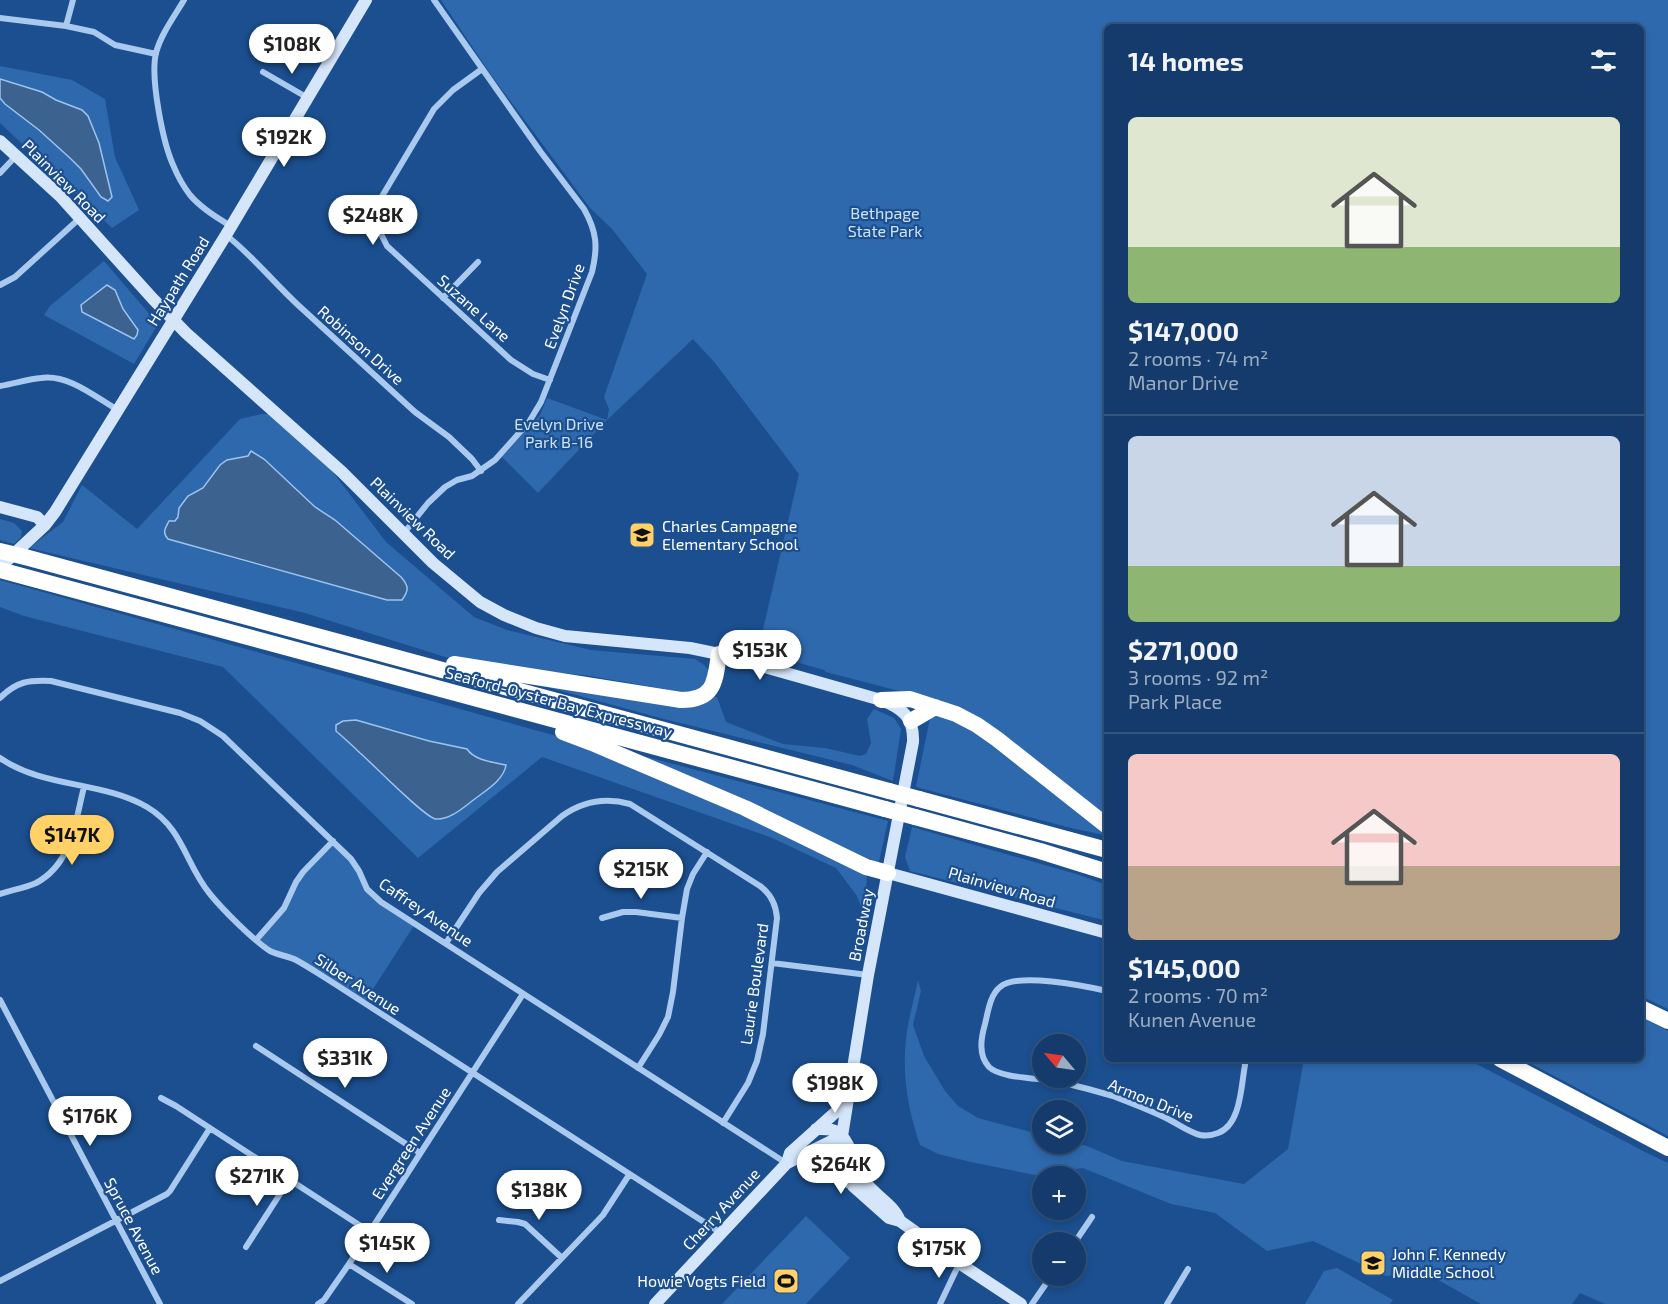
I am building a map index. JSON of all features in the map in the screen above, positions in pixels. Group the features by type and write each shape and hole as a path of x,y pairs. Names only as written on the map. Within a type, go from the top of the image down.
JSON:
{"highway":[{"name":"Seaford-Oyster Bay Expressway","path":"0,551 1104,849"},
{"name":"Seaford-Oyster Bay Expressway","path":"3,570 1040,850 1104,871"},
{"path":"370,651 688,700 705,695 712,686 719,654"},
{"path":"881,700 910,699 956,714 987,730 1104,824"},
{"path":"484,701 592,743 724,799 866,867 888,873"},
{"path":"911,721 935,707"},
{"path":"1644,1009 1668,1021"},
{"path":"1506,1062 1668,1148"}],"main road":[{"name":"Haypath Road","path":"3,570 45,525 229,231 366,0"},
{"name":"Plainview Road","path":"0,141 40,177 80,218 186,333 342,472 403,534 450,578 480,602 536,628 579,638 690,648 719,654 881,700 899,708 911,721"},
{"path":"0,507 37,517 45,525"},
{"name":"Broadway","path":"911,721 914,732 913,742 867,975 842,1136 837,1148 842,1165 853,1186 889,1218 900,1221 1021,1304"},
{"name":"Plainview Road","path":"888,873 1104,932"},
{"name":"Cherry Avenue","path":"792,1161 790,1153 838,1110 848,1098"},
{"path":"816,1129 832,1129 842,1136"},
{"name":"Broadway","path":"842,1136 849,1146 863,1179 880,1198 896,1211 900,1221"},
{"name":"Cherry Avenue","path":"655,1304 792,1161 842,1136"},
{"path":"792,1161 823,1163 853,1186"}],"street":[{"path":"66,26 73,0"},
{"path":"0,18 66,26 94,32 115,45 156,54 169,23 184,0"},
{"name":"Evelyn Drive","path":"403,534 428,503 445,487 481,471 495,460 529,422 542,402 592,272 596,253 595,235 584,209 434,0"},
{"name":"Robinson Drive","path":"156,54 156,99 172,165 191,196 229,231 273,281 298,305 415,411 449,437 481,471"},
{"name":"Suzane Lane","path":"482,69 453,90 434,109 381,198 378,216 379,230 387,246 511,360 534,374 550,380"},
{"path":"263,72 308,98"},
{"path":"0,173 16,156"},
{"path":"0,285 15,277 80,218"},
{"path":"442,298 478,262"},
{"path":"0,386 44,377 57,378 70,382 118,410"},
{"name":"Caffrey Avenue","path":"0,698 20,683 32,680 51,681 180,713 200,721 223,736 351,859 371,894 723,1123 792,1161"},
{"name":"Silber Avenue","path":"0,758 20,770 128,798 147,807 169,825 183,845 196,874 208,893 256,940 271,951 294,959 721,1233"},
{"path":"0,894 34,884 59,864 70,844 84,787"},
{"name":"Laurie Boulevard","path":"446,943 479,892 497,872 572,808 593,801 607,800 630,804 760,886 771,898 777,918 763,1034 757,1061 748,1083 723,1123"},
{"path":"256,940 284,908 303,872 333,841"},
{"path":"638,1068 668,1017 687,889 693,874 707,852"},
{"path":"602,918 623,912 636,912 682,918"},
{"path":"772,963 867,975"},
{"name":"Armon Drive","path":"1104,990 1031,980 1017,980 1000,986 993,996 983,1032 981,1044 985,1061 990,1068 1000,1074 1059,1082 1112,1096 1149,1110 1200,1135 1218,1134 1232,1124 1236,1113 1244,1062"},
{"name":"Evergreen Avenue","path":"318,1304 324,1300 349,1264 523,994"},
{"name":"Spruce Avenue","path":"0,1000 160,1304"},
{"path":"256,1046 420,1153"},
{"path":"161,1098 370,1232"},
{"path":"0,1281 170,1191 210,1128"},
{"path":"518,1304 603,1215 629,1175"},
{"path":"246,1247 289,1180"},
{"path":"1082,1232 1092,1217"},
{"path":"500,1220 525,1224 562,1258"},
{"path":"940,1304 959,1263"},
{"path":"349,1264 412,1304"},
{"path":"1167,1304 1188,1269"},
{"path":"1032,1304 1044,1286"}],"green space":[{"name":"Bethpage State Park","path":"441,0 1668,0 1668,1009 1644,997 1644,24 1104,24 1104,817 930,699 826,672 758,651 799,474 715,363 693,339 607,420 609,409 604,397 647,274 612,229 590,208 491,75"},
{"path":"0,66 72,80 105,99 115,157 139,210 112,228 0,123 0,98 49,138 90,180 112,197 99,143 88,116 42,92 0,79"},
{"path":"104,261 158,324 134,364 44,315 50,306"},
{"name":"Evelyn Drive Park B-16","path":"547,398 607,420 538,493 502,457 540,415"},
{"path":"269,414 326,463 386,542 474,617 507,630 591,650 695,659 710,672 701,689 687,693 590,676 512,668 445,657 305,613 29,548 63,522 82,485 137,529 240,419","holes":["251,451 264,459 315,507 335,520 408,584 393,601 168,539 169,521 175,521 179,508 188,497 203,488 220,465 227,460 248,456"]},
{"path":"0,519 14,523 22,531 21,537 14,544 0,540"},
{"path":"0,580 578,742 867,873 866,895 862,909 857,896 836,868 770,837 542,757 418,858 223,667 24,616 0,607","holes":["392,729 489,761 483,793 455,814 438,819 405,795 336,731"]},
{"path":"529,682 717,697 726,722 783,744 825,748 860,756 866,754 871,743 867,719 874,709 894,718 901,729 893,781 852,765 664,719"},
{"path":"933,712 978,732 1104,831 1104,835 916,787"},
{"path":"647,757 888,821 878,866 643,758"},
{"path":"912,827 1076,874 1104,884 1104,920 910,871 905,857"},
{"path":"333,841 351,859 367,889 415,924 364,1003 294,959 271,951 256,940 270,925 296,882"},
{"path":"918,980 921,991 913,1025 924,1056 945,1091 958,1106 978,1118 1032,1132 1032,1154 1086,1154 1086,1146 1122,1161 1244,1184 1288,1149 1303,1062 1473,1062 1668,1163 1668,1304 1605,1304 1580,1293 1572,1304 1481,1304 1424,1272 1386,1276 1313,1241 1267,1251 1215,1213 1171,1204 1086,1169 1086,1166 1032,1166 1032,1174 938,1154 920,1145 912,1119 907,1093 906,1039"},
{"path":"1644,1019 1668,1031 1668,1136 1528,1062 1644,1062"},
{"name":"Howie Vogts Field","path":"806,1216 850,1258 806,1304 722,1304"},
{"path":"1337,1268 1393,1300 1390,1304 1305,1304 1324,1271"}],"shaded area":[{"path":"0,79 42,92 82,110 88,116 99,143 112,197 108,201 101,197 71,159 5,104 0,98"},
{"path":"107,285 115,290 123,309 138,330 134,339 82,312 81,305"},
{"path":"251,451 264,459 315,507 335,520 401,577 407,588 402,600 387,600 168,539 165,532 166,526 169,521 175,521 178,517 179,508 188,496 203,488 220,465 227,460 248,456"},
{"path":"356,720 429,741 467,749 479,759 506,765 505,770 495,783 462,808 452,815 436,819 410,800 336,731 336,725 343,721"}],"place":[{"name":"Charles Campagne Elementary School","path":"642,535"},
{"name":"John F. Kennedy Middle School","path":"1373,1263"},
{"name":"Howie Vogts Field","path":"786,1281"}]}
